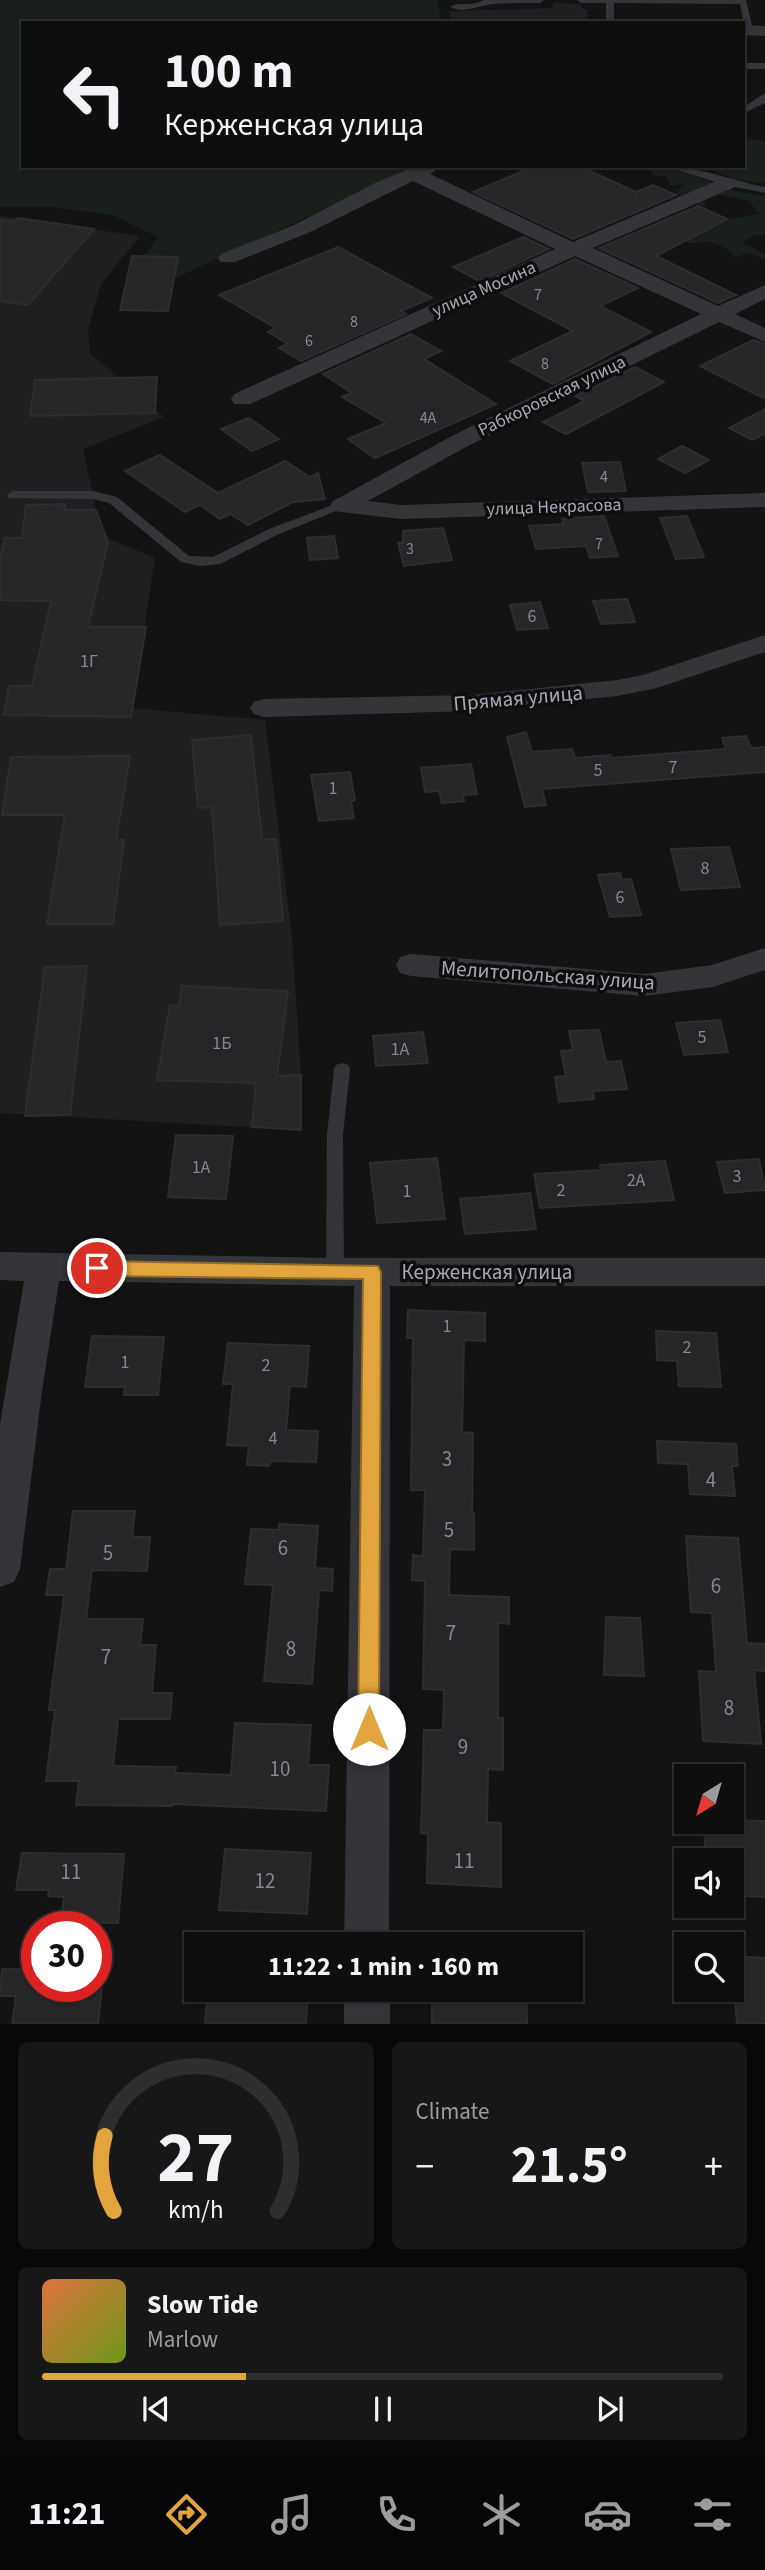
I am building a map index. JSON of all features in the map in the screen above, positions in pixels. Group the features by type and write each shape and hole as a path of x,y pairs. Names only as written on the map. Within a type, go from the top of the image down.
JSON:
{"street":[{"path":"228,258 301,229 390,183 423,170 553,242 575,248 765,336"},
{"name":"улица Мосина","path":"242,399 575,248 728,183"},
{"name":"Рабкоровская улица","path":"342,506 460,441 765,291"},
{"name":"улица Некрасова","path":"342,506 401,512 765,500"},
{"name":"Прямая улица","path":"264,708 471,703 617,688 648,682 765,643"},
{"name":"Мелитопольская улица","path":"411,965 644,985 713,976 765,959"},
{"name":"Керженская улица","path":"0,1266 354,1272 765,1272"},
{"path":"0,1569 23,1391 44,1267"},
{"path":"354,1272 367,1932"},
{"path":"366,2024 367,2002"}],"lane":[{"path":"454,7 480,6 487,1 540,0"},
{"path":"581,0 746,1 753,30"},
{"path":"610,0 610,21"},
{"path":"745,65 765,66"},
{"path":"745,110 764,100 765,96"},
{"path":"677,168 728,183 765,190"},
{"path":"13,495 93,495 113,500 185,559 200,562 216,561 273,532 342,506"},
{"path":"342,1069 335,1135 354,1272"}],"shaded area":[{"path":"0,0 437,0 442,21 21,21 21,168 414,168 167,282 134,269 158,237 112,215 51,207 0,207"},
{"path":"553,3 581,4 582,9 587,10 588,21 452,21 449,11 553,8"},
{"path":"745,138 765,141 765,184 733,179 708,168 745,168"},
{"path":"674,168 735,191 765,196 765,235 755,235 742,242 765,254 765,260 748,253 736,257 714,243 690,243 681,240 693,226 759,214 749,201 699,191 695,195 707,204 701,206 676,193 684,185 670,185 665,176 655,176 649,170 635,169"},
{"path":"0,216 140,236 101,284 88,330 90,353 164,417 83,449 96,510 104,532 109,539 155,558 132,708 265,720 292,936 301,1075 301,1130 0,1113"}],"building":[{"path":"530,168 583,168 636,192 653,185 676,195 573,239 473,192"},
{"path":"698,206 727,219 656,256 736,295 718,303 599,248"},
{"path":"18,218 94,229 28,305 0,301 0,220 14,222"},
{"path":"523,237 549,249 479,281 453,267"},
{"path":"338,247 432,298 401,311 406,314 301,361 279,348 288,344 268,332 276,328 219,295"},
{"path":"132,256 178,257 168,311 120,310"},
{"path":"575,259 638,288 600,306 651,332 553,384 510,361 573,331 501,293"},
{"path":"411,334 441,351 424,359 496,404 375,458 348,439 386,423 342,397 352,393 323,374"},
{"path":"753,340 765,344 765,399 700,366"},
{"path":"635,367 664,382 566,434 543,422 585,401 575,396"},
{"path":"157,377 155,413 30,416 35,380"},
{"path":"765,409 765,434 752,440 729,428"},
{"path":"249,418 279,439 252,451 221,429"},
{"path":"682,446 709,460 685,473 658,459"},
{"path":"160,455 218,493 285,461 310,477 318,473 325,499 293,502 248,525 230,514 220,519 200,505 185,512 125,471"},
{"path":"620,462 626,491 588,492 582,463"},
{"path":"65,504 64,510 96,510 108,542 88,627 146,627 131,717 4,715 9,686 32,686 51,601 0,600 0,558 5,538 22,538 26,505"},
{"path":"604,516 618,556 590,558 586,546 536,549 529,526 564,524 562,519"},
{"path":"687,516 704,557 676,559 660,518"},
{"path":"443,528 452,560 404,566 398,543 403,543 403,531"},
{"path":"334,536 338,558 310,560 307,538"},
{"path":"627,599 635,622 601,624 593,601"},
{"path":"540,602 548,628 517,630 510,605"},
{"path":"526,732 532,752 572,749 575,758 610,755 611,758 726,749 722,738 746,736 751,748 765,747 765,772 542,789 546,805 525,807 507,737"},
{"path":"251,735 262,840 276,839 283,921 220,925 212,807 198,808 192,740"},
{"path":"130,756 116,840 124,840 113,924 47,924 65,815 2,815 11,757"},
{"path":"471,764 477,794 463,795 464,801 442,803 439,791 425,792 421,768"},
{"path":"350,772 355,800 351,801 354,818 319,821 311,775"},
{"path":"729,847 740,887 681,890 671,849"},
{"path":"620,873 622,880 631,879 641,915 610,917 598,875"},
{"path":"87,966 70,1115 25,1116 45,967"},
{"path":"182,986 288,991 277,1076 301,1075 301,1130 252,1127 256,1083 157,1080 170,1005 179,1006"},
{"path":"720,1020 728,1052 684,1055 676,1023"},
{"path":"599,1030 606,1062 621,1061 627,1089 593,1091 594,1099 559,1102 555,1077 566,1076 561,1051 573,1050 569,1031"},
{"path":"423,1032 428,1063 376,1066 373,1036"},
{"path":"176,1135 233,1136 226,1199 168,1197"},
{"path":"437,1158 445,1219 377,1223 370,1163"},
{"path":"759,1159 765,1190 725,1193 717,1162"},
{"path":"665,1161 674,1200 540,1208 534,1174 601,1170 600,1165"},
{"path":"530,1193 536,1229 465,1234 460,1199"},
{"path":"408,1310 485,1313 485,1341 464,1340 462,1432 473,1433 474,1550 450,1549 449,1595 509,1597 509,1624 498,1623 498,1718 503,1718 503,1770 488,1769 487,1822 501,1823 501,1887 427,1883 428,1834 421,1833 424,1730 443,1730 444,1690 423,1689 425,1581 412,1580 413,1555 423,1556 425,1490 411,1490 413,1338 407,1338"},
{"path":"656,1331 716,1333 721,1387 679,1386 677,1361 657,1360"},
{"path":"92,1336 164,1337 158,1395 124,1395 125,1387 85,1387"},
{"path":"228,1343 309,1346 306,1387 290,1386 286,1430 318,1431 316,1462 270,1461 269,1466 247,1465 249,1446 227,1445 233,1384 223,1384"},
{"path":"657,1441 736,1444 738,1466 732,1466 735,1496 690,1494 688,1464 658,1463"},
{"path":"73,1511 135,1511 132,1537 150,1537 147,1571 92,1570 86,1619 143,1619 140,1645 156,1645 152,1693 172,1693 170,1719 118,1719 113,1766 176,1767 175,1773 231,1775 235,1723 311,1725 308,1765 329,1765 326,1811 173,1804 76,1805 79,1781 46,1781 55,1710 49,1710 64,1595 46,1595 50,1569 66,1569"},
{"path":"279,1524 318,1526 315,1568 333,1569 332,1591 319,1590 312,1684 264,1681 273,1585 245,1584 251,1529 279,1530"},
{"path":"686,1536 738,1538 747,1643 765,1644 765,1671 754,1670 761,1744 703,1741 699,1671 716,1672 712,1613 691,1612"},
{"path":"606,1617 640,1618 644,1676 604,1675"},
{"path":"744,1820 765,1821 765,1897 744,1896 744,1848 705,1848 705,1834 744,1834"},
{"path":"225,1849 311,1853 307,1914 219,1910"},
{"path":"22,1853 124,1854 118,1923 112,1923 112,1911 62,1911 64,1897 48,1896 49,1890 16,1890"},
{"path":"744,1957 765,1958 765,2024 737,2024 735,2002 744,2002"},
{"path":"2,1969 21,1970 21,2002 100,2002 98,2024 12,2024 16,1996 0,1996"},
{"path":"207,2002 307,2002 306,2024 205,2024"},
{"path":"432,2002 526,2002 527,2024 432,2024"}],"route":[{"path":"97,1268 372,1272 369,1729"}]}
